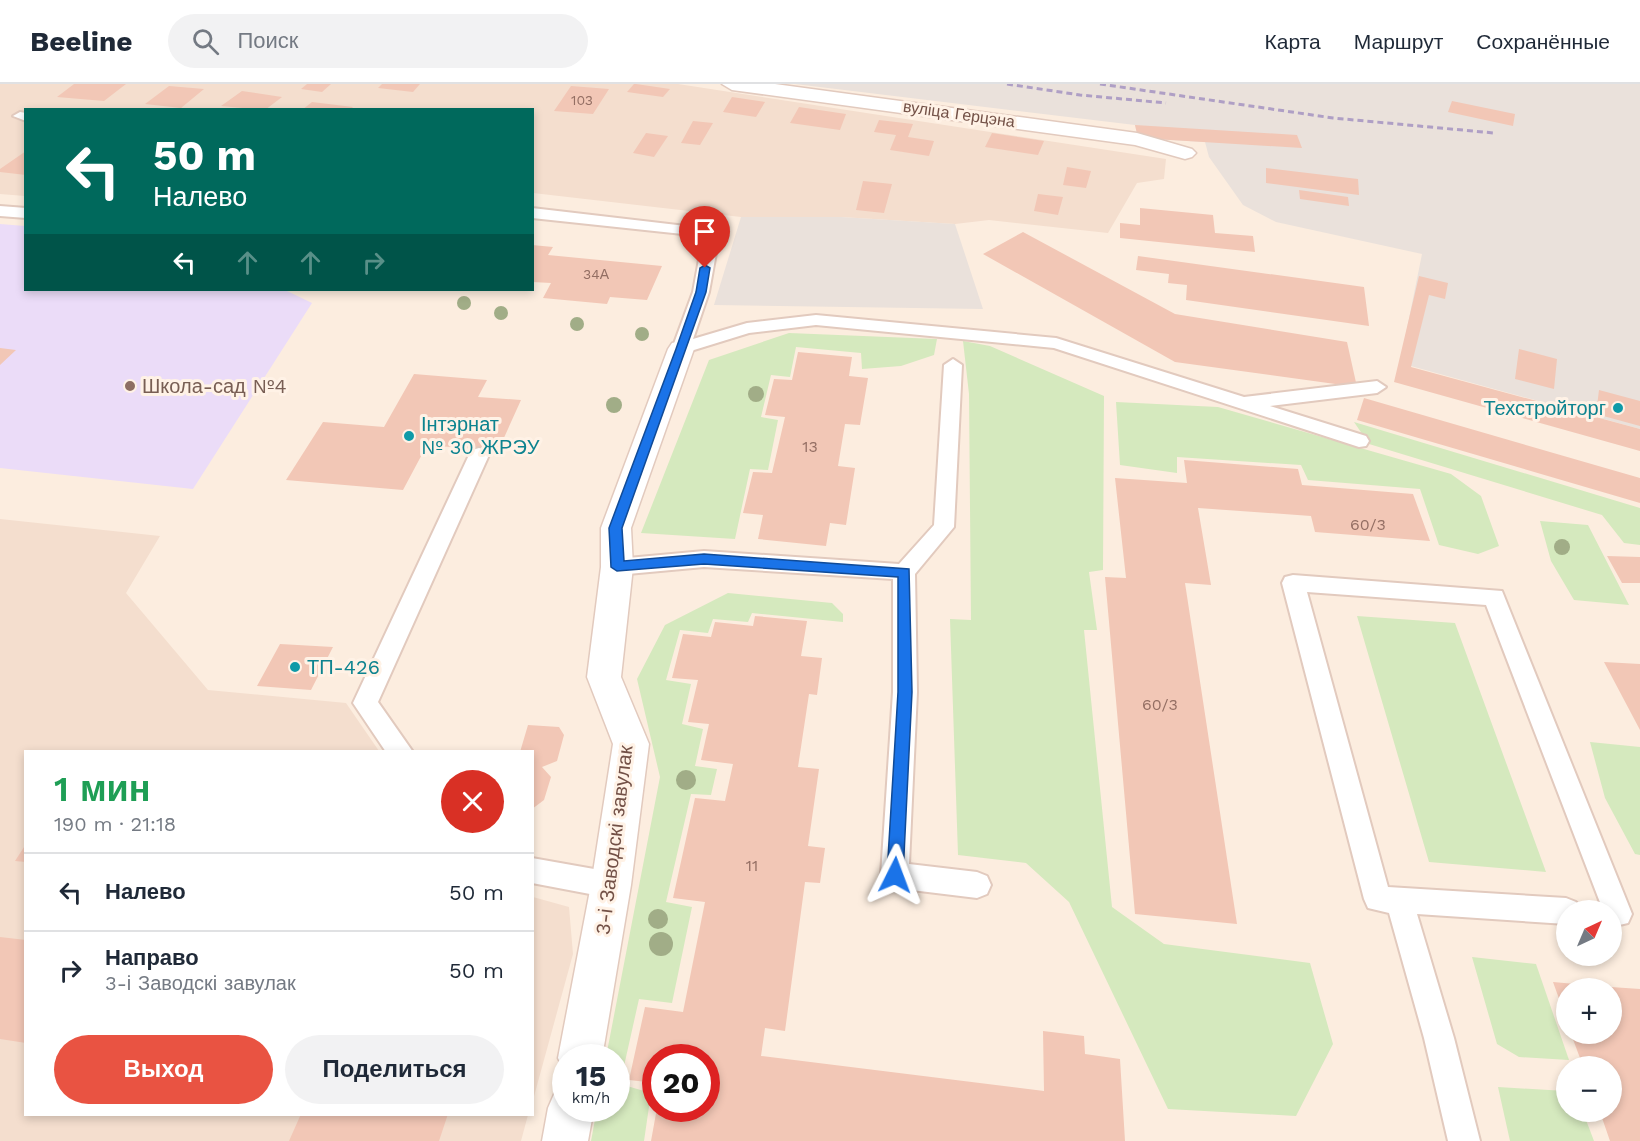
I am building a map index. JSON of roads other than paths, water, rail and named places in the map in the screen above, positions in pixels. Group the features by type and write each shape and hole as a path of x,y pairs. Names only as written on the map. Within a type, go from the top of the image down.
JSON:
{"street":[{"name":"вуліца Герцэна","path":"732,84 1137,139 1185,153"},
{"name":"3-і Заводскі завулак","path":"583,1044 611,885 631,744 604,677 617,567 616,528 681,349"},
{"path":"565,1141 568,1122"}],"lane":[{"path":"0,211 24,213"},
{"path":"534,213 697,231 710,242 701,292 681,349"},
{"path":"681,349 747,328 816,320 1056,343 1359,441"},
{"path":"953,365 944,527 904,572 905,692 895,875 977,885"},
{"path":"1241,403 1377,387"},
{"path":"399,750 365,703 479,455"},
{"path":"617,567 704,559 904,572"},
{"path":"1556,910 1378,899 1293,583 1494,597 1613,900"},
{"path":"534,870 611,885"},
{"path":"1399,900 1439,1038 1464,1141"}],"railway":[{"path":"1007,84 1080,95 1166,103"},
{"path":"1100,84 1333,118 1494,133"}],"place":[{"name":"Школа-сад №4","path":"130,386"},
{"name":"Техстройторг","path":"1618,408"},
{"name":"Інтэрнат № 30 ЖРЭУ","path":"409,436"},
{"name":"ТП-426","path":"295,667"}]}
